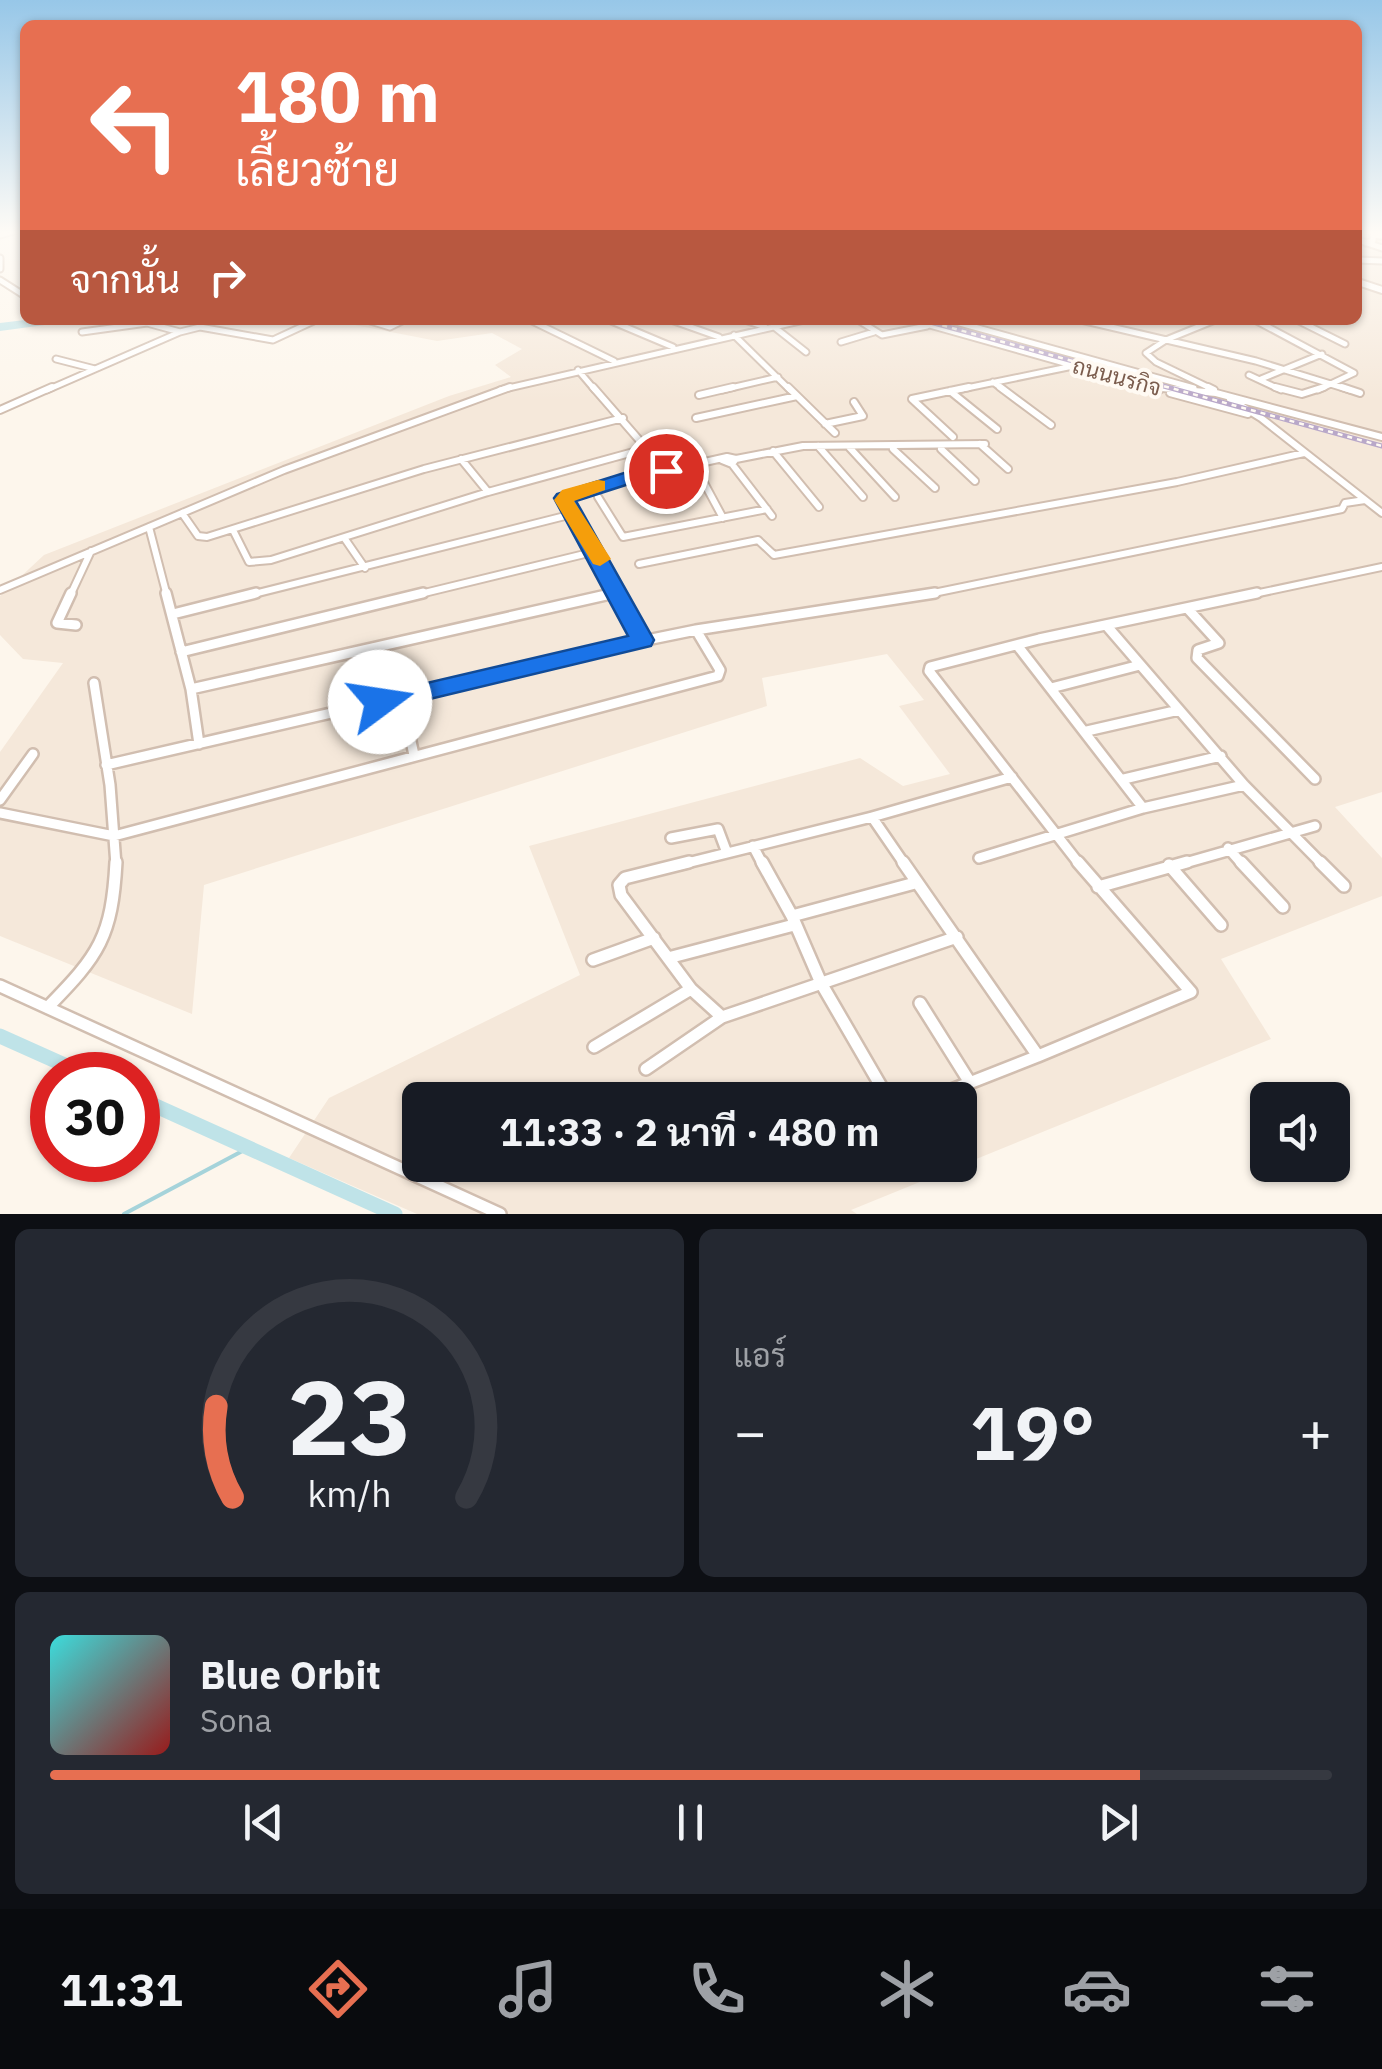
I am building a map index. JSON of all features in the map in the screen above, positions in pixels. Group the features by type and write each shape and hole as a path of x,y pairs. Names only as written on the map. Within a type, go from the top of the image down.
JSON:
{"street":[{"path":"10,301 20,298"},
{"path":"82,332 129,325"},
{"path":"149,325 174,327 180,332"},
{"path":"0,410 180,332 200,327 274,340 306,325"},
{"path":"540,325 614,361"},
{"path":"621,325 673,347"},
{"path":"685,325 720,338"},
{"path":"762,325 806,352"},
{"path":"0,590 182,513 469,400 614,361 779,325"},
{"path":"865,325 882,336 931,326"},
{"name":"ถนนนรกิจ","path":"928,325 1161,390 1222,394 1382,437"},
{"path":"967,325 1208,392"},
{"path":"1102,325 1288,370 1360,394"},
{"path":"1203,325 1149,348 1148,358 1262,418 1382,513"},
{"path":"1249,374 1297,397 1313,395 1354,373 1267,325"},
{"path":"1307,325 1345,344"},
{"path":"841,342 874,332"},
{"path":"734,334 835,432"},
{"path":"1259,380 1322,354"},
{"path":"56,360 95,369"},
{"path":"952,437 912,399 1078,366"},
{"path":"578,370 648,448 662,470"},
{"path":"700,394 778,376"},
{"path":"992,382 1051,425"},
{"path":"1161,390 1262,418"},
{"path":"950,391 997,429"},
{"path":"696,418 797,396"},
{"path":"826,424 864,415 854,402"},
{"path":"182,513 202,538 460,459 622,418"},
{"path":"642,640 564,500 566,495 662,470 818,446 941,450 983,444 1008,469"},
{"path":"818,446 863,498"},
{"path":"233,530 249,562 254,563 648,448"},
{"path":"849,448 895,496"},
{"path":"893,448 935,488"},
{"path":"773,450 819,508"},
{"path":"941,450 974,481"},
{"path":"639,564 758,540 774,555 1177,482 1304,453"},
{"path":"460,459 488,492"},
{"path":"598,498 619,536 770,512 729,462"},
{"path":"702,480 723,518"},
{"path":"106,765 642,640 968,588 1342,509 1346,503 1365,500"},
{"path":"173,614 573,514"},
{"path":"149,528 191,689 199,744"},
{"path":"345,539 365,568"},
{"path":"76,625 57,624 91,552"},
{"path":"182,652 596,552"},
{"path":"920,1003 969,1081 1191,992 1055,836 930,671 934,663 1382,567"},
{"path":"191,689 616,593"},
{"path":"1188,609 1219,643 1198,650 1197,658 1314,779"},
{"path":"1106,626 1244,785 1344,886"},
{"path":"0,813 114,836 718,676 720,670 696,630"},
{"path":"1018,645 1143,808"},
{"path":"1051,688 1140,665"},
{"path":"48,1007 94,958 113,906 114,836 94,683"},
{"path":"402,696 414,755"},
{"path":"1087,731 1178,710"},
{"path":"0,800 33,754"},
{"path":"1124,779 1221,756"},
{"path":"722,1016 690,989 621,895 619,885 625,878 872,817 1012,777"},
{"path":"979,858 1143,808 1244,785"},
{"path":"872,817 1038,1056"},
{"path":"1098,887 1315,826"},
{"path":"671,838 718,829 727,853"},
{"path":"752,846 793,920 821,983 878,1082"},
{"path":"1228,848 1283,907"},
{"path":"1169,865 1221,924"},
{"path":"668,958 915,883"},
{"path":"646,1069 722,1016 958,937"},
{"path":"593,960 654,938"},
{"path":"0,986 500,1214"},
{"path":"594,1046 690,989"}],"shaded area":[{"path":"1362,288 1382,288 1382,792 1335,807 1382,858 1382,896 1221,959 1271,1039 977,1159 977,1082 402,1082 402,1182 920,1182 851,1210 857,1214 417,1214 289,1158 329,1098 580,975 529,846 860,758 903,786 950,774 899,706 924,700 887,654 762,678 767,706 204,885 192,1014 0,936 0,752 63,663 23,659 0,635 0,596 44,555 449,396 511,377 495,365 522,349 492,333 437,341 355,325 1362,325"}],"waterway":[{"path":"0,327 20,324"},
{"path":"0,1036 36,1052"},
{"path":"160,1108 395,1214"},
{"path":"124,1214 248,1148"}],"railway":[{"path":"941,325 1382,446"}],"slow traffic":[{"path":"598,485 569,494 564,500 600,559"}],"route":[{"path":"380,702 642,640 564,498 659,468 666,471"}]}
